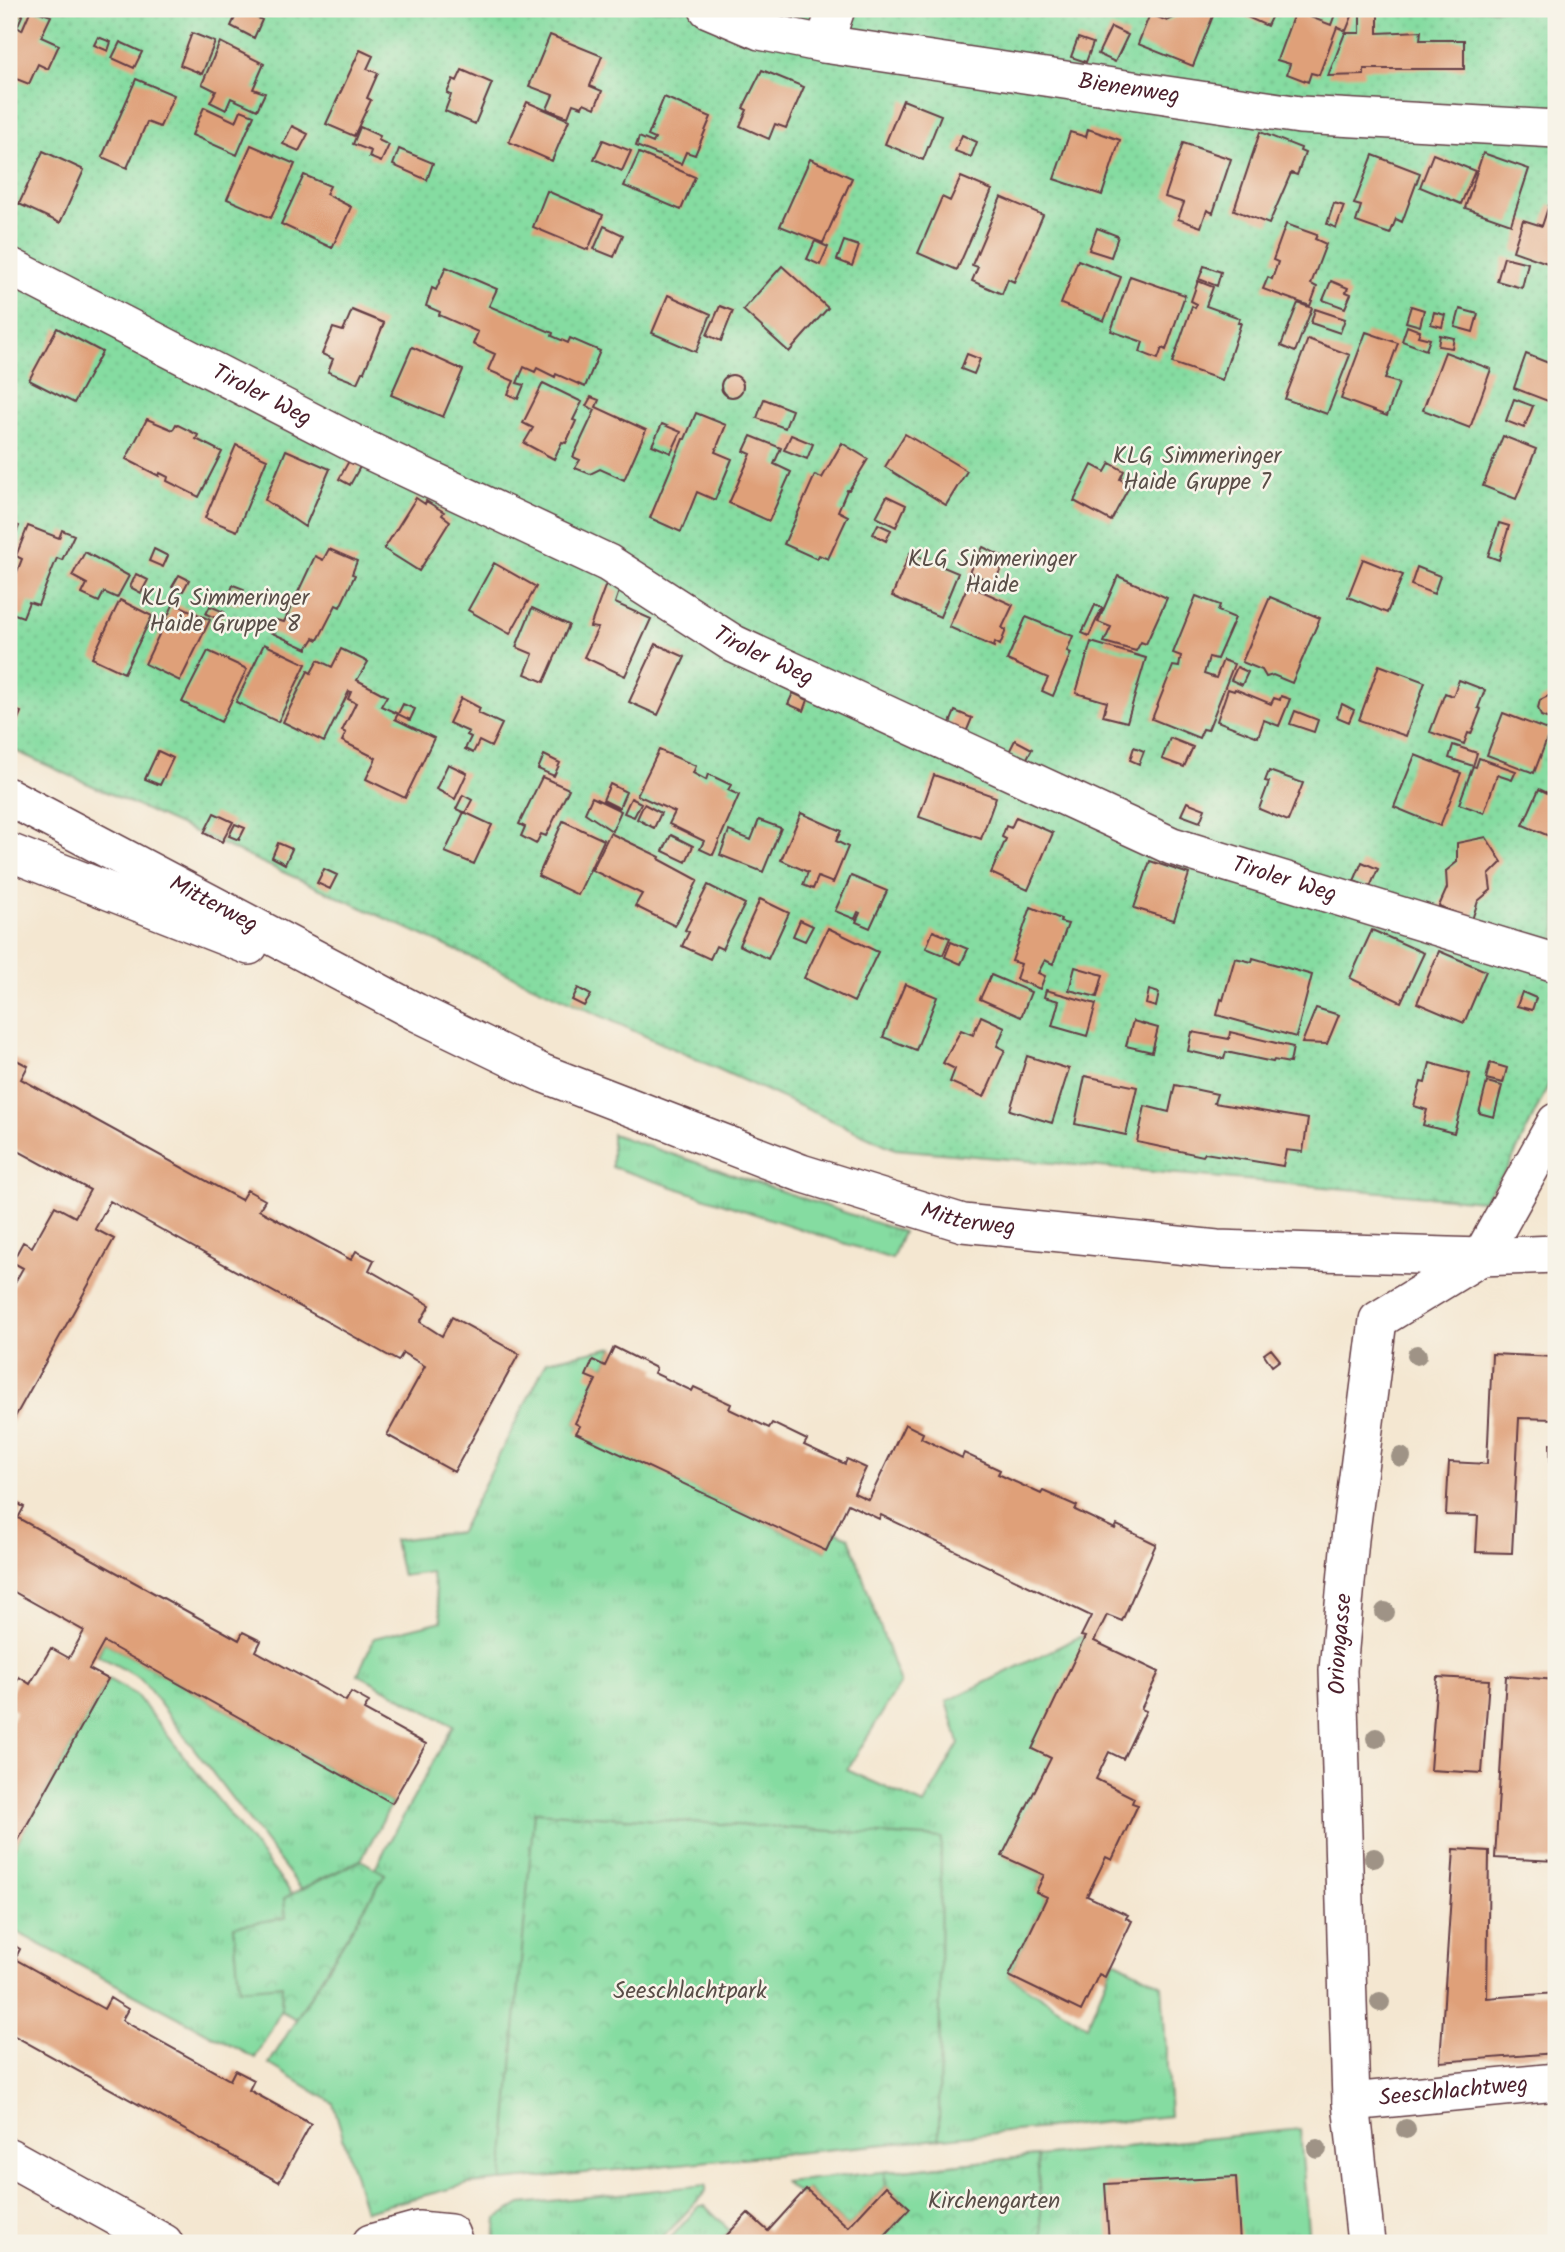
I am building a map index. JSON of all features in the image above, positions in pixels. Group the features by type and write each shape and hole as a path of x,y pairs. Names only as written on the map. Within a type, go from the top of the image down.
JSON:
{"street":[{"name":"Bienenweg","path":"708,9 760,31 824,44 1300,115 1556,129"},
{"path":"824,44 836,9"},
{"name":"Tiroler Weg","path":"9,266 359,446 608,563 734,644 1172,846 1556,963"},
{"name":"Mitterweg","path":"9,797 416,1012 542,1073 801,1173 963,1223 1217,1250 1481,1257 1556,1254"},
{"name":"Mitterweg","path":"9,852 416,1012"},
{"name":"Oriongasse","path":"1366,2243 1351,2102 1346,2005 1338,1670 1350,1539 1378,1320 1481,1257 1556,1122"},
{"name":"Seeschlachtweg","path":"1351,2102 1556,2082"},
{"path":"9,2157 164,2243"},
{"path":"371,2243 418,2230 450,2233 454,2243"}],"green space":[{"name":"KLG Simmeringer Haide","path":"9,9 1556,9 1556,1069 1509,1167 1482,1201 895,1149 9,748"},
{"path":"612,1134 903,1232 892,1259 612,1167"},
{"path":"614,1347 605,1366 593,1361 596,1380 575,1423 580,1426 577,1432 825,1551 835,1531 849,1537 900,1684 847,1770 924,1805 959,1743 947,1701 1081,1636 1085,1637 1051,1758 1003,1856 1044,1875 1036,1891 1047,1897 1009,1976 1087,2026 1114,1960 1162,1985 1170,2116 468,2184 365,2211 333,2103 269,2064 385,1874 375,1868 453,1726 358,1674 374,1638 442,1621 431,1572 402,1576 394,1540 460,1532 547,1361"},
{"path":"104,1642 392,1803 361,1860 301,1889 141,1679 98,1655"},
{"path":"108,1679 136,1695 292,1894 284,1899 286,1918 281,2011 255,2058 9,1928 9,1857"},
{"name":"Seeschlachtpark","path":"534,1812 941,1838 939,2139 502,2181"},
{"path":"361,1860 385,1874 296,2019 281,2011 282,1985 239,1989 234,1926 286,1918 284,1898"},
{"path":"1300,2129 1309,2243 878,2243 910,2208 886,2186 848,2227 807,2189 800,2195 784,2182"},
{"name":"Kirchengarten","path":"1037,2156 1043,2243 878,2243 910,2208 886,2186 884,2172"},
{"path":"706,2185 706,2191 658,2243 495,2243 497,2218 521,2204"},
{"path":"699,2206 705,2206 730,2231 724,2237 730,2243 666,2243"}],"building":[{"path":"9,9 25,9 17,27 22,30 31,9 51,16 41,37 59,45 48,69 38,64 29,84 9,76"},
{"path":"239,9 262,20 254,38 231,26"},
{"path":"1181,9 1215,11 1193,66 1138,44 1150,14 1167,21 1178,16"},
{"path":"1239,9 1275,9 1267,26 1238,13"},
{"path":"1337,9 1355,9 1346,31 1337,27 1319,75 1311,73 1308,82 1287,74 1290,64 1277,60 1295,11 1331,25"},
{"path":"1360,14 1378,14 1378,33 1421,31 1420,40 1464,40 1464,69 1364,69 1364,75 1328,76 1345,33 1360,33"},
{"path":"1111,27 1128,35 1115,62 1098,54"},
{"path":"192,33 215,42 202,74 180,65"},
{"path":"550,35 602,56 590,86 602,91 595,108 584,103 582,107 573,104 568,117 547,109 553,95 529,86"},
{"path":"98,37 111,42 108,51 94,45"},
{"path":"1078,38 1093,43 1086,62 1071,57"},
{"path":"120,42 142,52 134,68 112,58"},
{"path":"220,42 264,64 253,89 265,93 257,110 231,98 226,110 210,102 216,91 202,84"},
{"path":"360,50 373,56 367,69 378,73 367,98 371,100 354,136 326,124"},
{"path":"462,70 492,83 475,124 445,111 451,95 447,93 453,79 457,81"},
{"path":"762,70 804,87 786,128 775,124 769,139 740,126 747,110 743,108"},
{"path":"136,79 174,95 160,127 147,122 127,168 102,157"},
{"path":"664,97 711,117 695,155 686,152 681,164 636,146 639,137 653,143 655,139 648,136"},
{"path":"903,100 941,115 923,160 885,144"},
{"path":"527,102 569,120 552,161 509,142"},
{"path":"204,107 236,122 241,110 254,115 237,155 192,135"},
{"path":"292,126 308,134 299,151 283,144"},
{"path":"360,127 380,136 378,140 389,145 381,162 369,157 371,151 353,144"},
{"path":"1088,129 1120,140 1102,195 1054,179 1070,132 1086,137"},
{"path":"1260,132 1301,148 1300,151 1305,153 1297,175 1291,173 1269,224 1234,210"},
{"path":"962,135 977,142 971,157 955,151"},
{"path":"603,140 631,151 622,171 594,159"},
{"path":"1183,143 1231,159 1213,213 1207,210 1201,227 1178,219 1184,203 1165,197"},
{"path":"251,145 295,164 271,218 227,199"},
{"path":"399,149 433,163 427,180 393,165"},
{"path":"43,151 84,170 60,223 19,204"},
{"path":"639,153 695,177 681,210 624,186"},
{"path":"1483,153 1529,169 1511,224 1465,208"},
{"path":"1433,154 1475,171 1461,204 1420,187"},
{"path":"1373,155 1420,173 1402,222 1396,219 1390,234 1356,222 1361,206 1354,204"},
{"path":"810,159 852,178 823,243 780,226"},
{"path":"304,175 330,186 326,194 351,207 332,248 281,224"},
{"path":"961,177 992,190 957,270 918,253 942,197 950,201"},
{"path":"547,191 603,215 588,250 533,227"},
{"path":"1001,197 1043,215 1014,282 1008,279 1002,294 972,281 978,267 972,265"},
{"path":"1334,203 1344,206 1336,228 1327,224"},
{"path":"1549,205 1556,207 1556,266 1513,251 1523,220 1542,226"},
{"path":"1286,224 1317,235 1315,239 1326,244 1311,284 1317,287 1310,306 1263,289 1268,277 1272,279 1278,262 1273,260"},
{"path":"604,226 623,235 614,257 594,249"},
{"path":"1097,228 1118,236 1111,257 1089,250"},
{"path":"815,241 828,247 820,265 807,259"},
{"path":"844,241 859,246 852,266 837,260"},
{"path":"1504,257 1528,263 1522,288 1497,281"},
{"path":"1078,260 1121,277 1104,321 1061,304"},
{"path":"782,266 828,308 789,352 743,310"},
{"path":"1204,266 1221,272 1217,286 1199,279"},
{"path":"446,267 497,289 489,306 553,333 552,336 568,343 570,338 600,351 585,387 556,374 555,377 537,368 535,372 524,367 517,383 524,385 518,399 508,394 514,381 488,370 495,354 473,344 478,332 439,315 440,312 426,306 432,288 436,290"},
{"path":"1130,276 1185,295 1166,350 1162,348 1158,359 1140,352 1143,342 1111,331"},
{"path":"1198,281 1213,287 1206,306 1240,318 1238,323 1241,323 1222,380 1172,363 1192,306 1195,308 1197,304 1191,301"},
{"path":"1331,281 1348,288 1346,292 1351,294 1345,308 1323,300"},
{"path":"668,295 711,314 696,352 652,333"},
{"path":"1298,303 1312,308 1295,352 1281,346"},
{"path":"720,306 733,311 721,341 707,335"},
{"path":"1411,306 1424,310 1420,326 1406,322"},
{"path":"1315,309 1345,319 1340,333 1311,323"},
{"path":"1460,309 1478,314 1473,332 1455,327"},
{"path":"352,310 384,323 357,383 328,372 333,359 322,354 333,328 343,331"},
{"path":"1434,312 1445,315 1442,327 1431,324"},
{"path":"1407,326 1420,331 1418,336 1430,339 1426,350 1402,341"},
{"path":"57,328 102,352 74,403 29,380"},
{"path":"1366,332 1398,343 1385,379 1399,383 1387,416 1341,399"},
{"path":"1440,335 1454,338 1452,348 1438,346"},
{"path":"1308,339 1350,355 1327,414 1285,399"},
{"path":"412,347 463,370 443,417 391,395"},
{"path":"1445,352 1491,369 1470,428 1423,410"},
{"path":"967,354 980,359 974,374 961,369"},
{"path":"1526,354 1556,366 1556,394 1553,403 1514,388"},
{"path":"732,375 742,382 743,386 736,396 732,397 722,390 721,386 728,376"},
{"path":"543,383 582,402 566,443 562,442 554,459 524,443 533,428 523,423"},
{"path":"591,397 599,400 596,407 646,430 624,480 600,469 590,474 575,468 580,460 573,457 595,410 586,406"},
{"path":"764,399 792,410 785,428 757,418"},
{"path":"1514,399 1533,406 1524,428 1506,421"},
{"path":"696,413 726,425 715,452 732,459 715,500 697,492 681,532 650,518"},
{"path":"147,419 173,430 176,424 198,435 196,439 222,452 199,497 167,481 168,477 160,473 159,476 126,459"},
{"path":"662,424 681,432 671,453 652,445"},
{"path":"905,434 967,471 946,505 885,467"},
{"path":"791,435 813,444 807,459 784,450"},
{"path":"751,436 781,448 774,464 791,472 769,521 729,503 751,454 744,451"},
{"path":"1503,436 1536,449 1516,499 1483,486"},
{"path":"842,443 868,459 847,490 838,511 848,516 828,559 819,555 817,559 784,544 815,475 822,478"},
{"path":"236,445 267,459 237,531 205,518"},
{"path":"286,450 330,469 305,527 265,500"},
{"path":"350,459 361,465 350,485 339,479"},
{"path":"1110,463 1124,471 1120,479 1130,485 1111,521 1074,501 1092,465 1105,472"},
{"path":"887,496 906,505 896,527 876,517"},
{"path":"416,498 444,512 442,515 450,521 419,571 384,549"},
{"path":"9,522 19,526 9,550"},
{"path":"1499,523 1509,526 1499,560 1488,556"},
{"path":"878,524 891,530 886,541 873,534"},
{"path":"28,526 59,538 62,530 74,535 62,560 57,558 38,605 29,602 23,617 9,612 9,592 22,559 16,556"},
{"path":"983,547 1007,559 993,583 969,572"},
{"path":"154,549 168,556 163,567 149,561"},
{"path":"329,549 357,561 352,574 355,575 340,607 336,605 318,640 314,638 307,649 270,632 276,620 284,622 315,556 323,560"},
{"path":"85,552 129,576 117,598 104,592 99,602 82,594 87,584 72,576"},
{"path":"910,553 958,573 940,617 892,596"},
{"path":"1363,559 1403,575 1387,613 1348,597"},
{"path":"494,563 536,587 510,634 468,610"},
{"path":"1417,567 1440,576 1434,594 1411,585"},
{"path":"136,574 148,580 141,593 130,587"},
{"path":"179,575 189,580 183,591 172,587"},
{"path":"1118,576 1167,598 1146,644 1141,642 1136,651 1104,642 1111,627 1098,622"},
{"path":"606,584 619,591 615,603 651,619 625,676 584,657 598,628 590,627"},
{"path":"233,585 244,589 239,605 227,602"},
{"path":"968,585 1013,605 1002,628 1006,630 1000,645 995,642 994,647 949,627"},
{"path":"1196,596 1220,605 1218,611 1235,618 1217,659 1209,657 1204,674 1216,678 1223,660 1234,664 1208,730 1203,729 1199,738 1152,719 1173,666 1179,667 1181,656 1173,653"},
{"path":"1270,597 1320,618 1292,683 1273,675 1266,677 1262,670 1242,662"},
{"path":"120,600 152,616 124,673 92,658"},
{"path":"174,603 210,620 180,681 145,664"},
{"path":"1095,605 1102,608 1089,636 1082,633"},
{"path":"210,606 224,612 221,620 206,614"},
{"path":"532,608 569,625 544,682 525,674 533,654 516,647"},
{"path":"1026,617 1073,636 1067,651 1071,653 1053,696 1042,691 1048,678 1007,660"},
{"path":"1091,642 1146,658 1127,722 1103,716 1107,702 1076,693"},
{"path":"264,644 306,664 278,722 236,702"},
{"path":"656,644 685,657 658,715 629,702"},
{"path":"341,649 368,662 357,680 387,696 381,706 398,714 395,719 434,738 405,798 366,779 376,758 342,741 346,733 342,731 356,703 348,699 351,692 349,691 324,742 283,722 308,671 311,673 318,660 332,667"},
{"path":"208,651 247,669 221,722 182,702"},
{"path":"1379,665 1425,682 1406,736 1359,720"},
{"path":"1237,667 1248,672 1242,685 1231,680"},
{"path":"1459,680 1485,690 1478,708 1481,709 1464,744 1430,732 1445,693 1453,696"},
{"path":"1228,689 1235,689 1271,704 1274,698 1280,700 1281,696 1290,699 1279,726 1264,720 1258,737 1217,721"},
{"path":"793,693 808,700 804,711 788,704"},
{"path":"1548,696 1556,699 1556,716 1549,719 1541,716 1538,708 1540,700"},
{"path":"461,698 480,708 478,713 502,724 491,747 479,741 473,753 465,749 471,737 467,735 469,732 449,723"},
{"path":"403,704 415,709 410,720 398,714"},
{"path":"1342,704 1354,710 1349,722 1337,717"},
{"path":"12,709 21,712 16,724 9,722"},
{"path":"955,711 972,718 965,735 948,728"},
{"path":"1295,711 1318,720 1314,732 1290,724"},
{"path":"1503,713 1550,731 1534,773 1487,755"},
{"path":"1170,738 1193,747 1184,767 1162,759"},
{"path":"1015,740 1032,749 1026,760 1009,752"},
{"path":"1453,745 1477,753 1473,766 1449,758"},
{"path":"1134,747 1144,751 1139,764 1130,760"},
{"path":"659,750 696,766 693,773 706,780 708,774 731,785 728,790 739,795 713,855 700,849 704,841 669,824 675,812 637,795"},
{"path":"158,751 173,758 160,785 145,779"},
{"path":"544,755 560,763 554,776 538,769"},
{"path":"1415,755 1461,773 1440,826 1394,807"},
{"path":"1479,758 1516,771 1512,780 1497,775 1484,813 1459,804 1473,766 1476,767"},
{"path":"448,764 467,773 455,799 436,789"},
{"path":"1269,771 1303,783 1288,821 1259,809 1269,782 1265,781"},
{"path":"934,775 996,797 981,839 919,817"},
{"path":"542,777 569,789 546,836 541,834 536,844 521,836 525,827 519,824"},
{"path":"610,784 626,792 619,808 603,800"},
{"path":"1539,789 1556,797 1556,839 1523,825"},
{"path":"463,795 472,800 465,813 456,809"},
{"path":"592,797 621,811 612,831 585,813"},
{"path":"631,798 641,803 634,817 624,813"},
{"path":"1187,802 1205,809 1200,822 1181,815"},
{"path":"644,804 661,813 654,828 637,819"},
{"path":"464,812 492,825 474,864 445,852"},
{"path":"214,813 233,822 222,842 204,833"},
{"path":"801,813 841,831 836,841 848,847 833,883 818,877 813,889 803,885 808,872 781,860"},
{"path":"1016,817 1053,833 1028,890 991,873 1006,839 1002,837 1006,826 1011,828"},
{"path":"759,820 781,828 763,872 720,855 729,831 751,840"},
{"path":"563,821 604,840 578,895 538,876"},
{"path":"235,824 245,828 239,840 229,836"},
{"path":"610,833 660,857 659,859 698,880 675,926 635,906 642,894 592,870"},
{"path":"671,835 693,846 686,862 663,851"},
{"path":"1486,837 1502,862 1489,875 1491,890 1478,901 1472,920 1439,906 1447,888 1446,871 1457,862 1457,843"},
{"path":"278,843 292,849 285,864 272,857"},
{"path":"1150,861 1189,874 1174,920 1134,908"},
{"path":"1362,862 1378,869 1370,887 1354,881"},
{"path":"324,869 337,875 330,889 317,883"},
{"path":"851,876 887,891 870,928 856,922 860,913 858,912 855,919 835,911"},
{"path":"708,885 745,904 722,949 716,946 710,959 682,946 689,932 685,930"},
{"path":"760,899 789,913 768,959 739,945"},
{"path":"1031,907 1068,924 1053,964 1045,960 1038,973 1045,976 1040,989 1016,979 1021,964 1012,961"},
{"path":"800,920 813,926 805,941 793,936"},
{"path":"828,928 878,952 854,1002 804,978"},
{"path":"1372,930 1424,953 1401,1002 1350,978"},
{"path":"933,931 950,938 943,955 926,948"},
{"path":"951,942 968,949 961,964 945,957"},
{"path":"1439,951 1486,971 1464,1023 1417,1003"},
{"path":"1235,958 1252,962 1253,958 1312,975 1296,1037 1217,1015"},
{"path":"1075,967 1103,975 1097,997 1069,990"},
{"path":"991,975 1031,992 1021,1017 980,999"},
{"path":"905,984 937,997 916,1050 883,1037"},
{"path":"578,988 591,995 584,1006 572,1000"},
{"path":"1046,990 1096,1004 1087,1036 1052,1026 1059,1001 1044,997"},
{"path":"1149,990 1159,993 1156,1007 1146,1004"},
{"path":"1522,992 1536,998 1532,1010 1517,1006"},
{"path":"1316,1008 1339,1015 1327,1044 1302,1043"},
{"path":"981,1016 1005,1027 997,1046 1005,1050 984,1097 950,1082 955,1069 943,1063 961,1030 973,1035"},
{"path":"1133,1021 1158,1028 1152,1052 1126,1046"},
{"path":"1192,1032 1229,1039 1230,1032 1293,1047 1290,1063 1226,1052 1224,1059 1188,1051"},
{"path":"9,1056 28,1066 21,1079 241,1200 247,1190 265,1200 259,1210 351,1260 356,1251 374,1260 369,1270 430,1305 420,1322 442,1336 452,1317 519,1354 454,1472 387,1435 425,1366 403,1353 398,1361 110,1201 95,1229 114,1239 9,1428 9,1293 23,1268 12,1262 23,1242 32,1247 55,1206 75,1217 90,1190 9,1146"},
{"path":"1027,1056 1069,1069 1052,1123 1010,1110"},
{"path":"1430,1063 1470,1074 1454,1133 1423,1125 1427,1110 1414,1106 1421,1082 1425,1083"},
{"path":"1490,1063 1507,1068 1503,1083 1486,1079"},
{"path":"1085,1076 1137,1087 1126,1135 1075,1124"},
{"path":"1487,1082 1502,1086 1494,1117 1479,1113"},
{"path":"1175,1085 1217,1094 1214,1103 1308,1119 1303,1152 1286,1150 1283,1166 1205,1153 1203,1156 1137,1142 1145,1106 1169,1112"},
{"path":"614,1347 656,1368 654,1373 692,1391 694,1387 731,1404 729,1409 769,1428 772,1423 807,1440 804,1445 845,1464 847,1459 866,1468 854,1493 869,1500 905,1424 923,1433 921,1438 962,1458 964,1453 1000,1470 998,1474 1041,1494 1043,1491 1077,1506 1075,1510 1115,1529 1117,1525 1156,1544 1122,1621 1107,1615 1094,1641 1159,1672 1141,1709 1146,1711 1123,1759 1109,1752 1096,1779 1134,1798 1132,1803 1138,1805 1112,1860 1106,1857 1087,1896 1128,1915 1126,1918 1132,1921 1105,1977 1099,1974 1081,2011 1009,1976 1047,1897 1036,1892 1044,1875 1002,1856 1051,1758 1032,1749 1085,1637 1081,1636 1091,1616 881,1515 879,1519 848,1504 826,1551 576,1433 580,1426 575,1423 596,1380 586,1376 593,1360 605,1366"},
{"path":"1271,1349 1280,1360 1272,1366 1264,1354"},
{"path":"1492,1354 1556,1357 1556,1419 1519,1418 1512,1553 1476,1552 1478,1516 1446,1515 1449,1462 1487,1464"},
{"path":"1550,1444 1556,1444 1556,1560 1554,1560"},
{"path":"9,1499 24,1507 18,1518 239,1640 243,1632 261,1641 256,1651 346,1701 351,1692 369,1702 364,1710 426,1744 392,1803 104,1642 89,1669 108,1679 9,1857 9,1725 16,1711 9,1707 9,1697 19,1677 30,1684 51,1648 69,1658 84,1631 9,1589"},
{"path":"1506,1676 1556,1680 1556,1861 1495,1858"},
{"path":"1437,1677 1489,1680 1482,1773 1430,1770"},
{"path":"1454,1849 1489,1851 1487,1998 1556,1993 1556,2053 1440,2062"},
{"path":"9,1942 20,1949 15,1959 104,2009 110,1998 128,2009 122,2020 230,2080 235,2070 254,2080 249,2090 311,2124 279,2182 9,2033"},
{"path":"1236,2177 1240,2243 1109,2243 1105,2184"},
{"path":"886,2186 910,2208 878,2243 731,2243 725,2237 748,2213 768,2231 806,2189 848,2227"}],"park label":[{"name":"KLG Simmeringer Haide Gruppe 7","path":"1197,470"},
{"name":"KLG Simmeringer Haide Gruppe 8","path":"225,612"}]}
